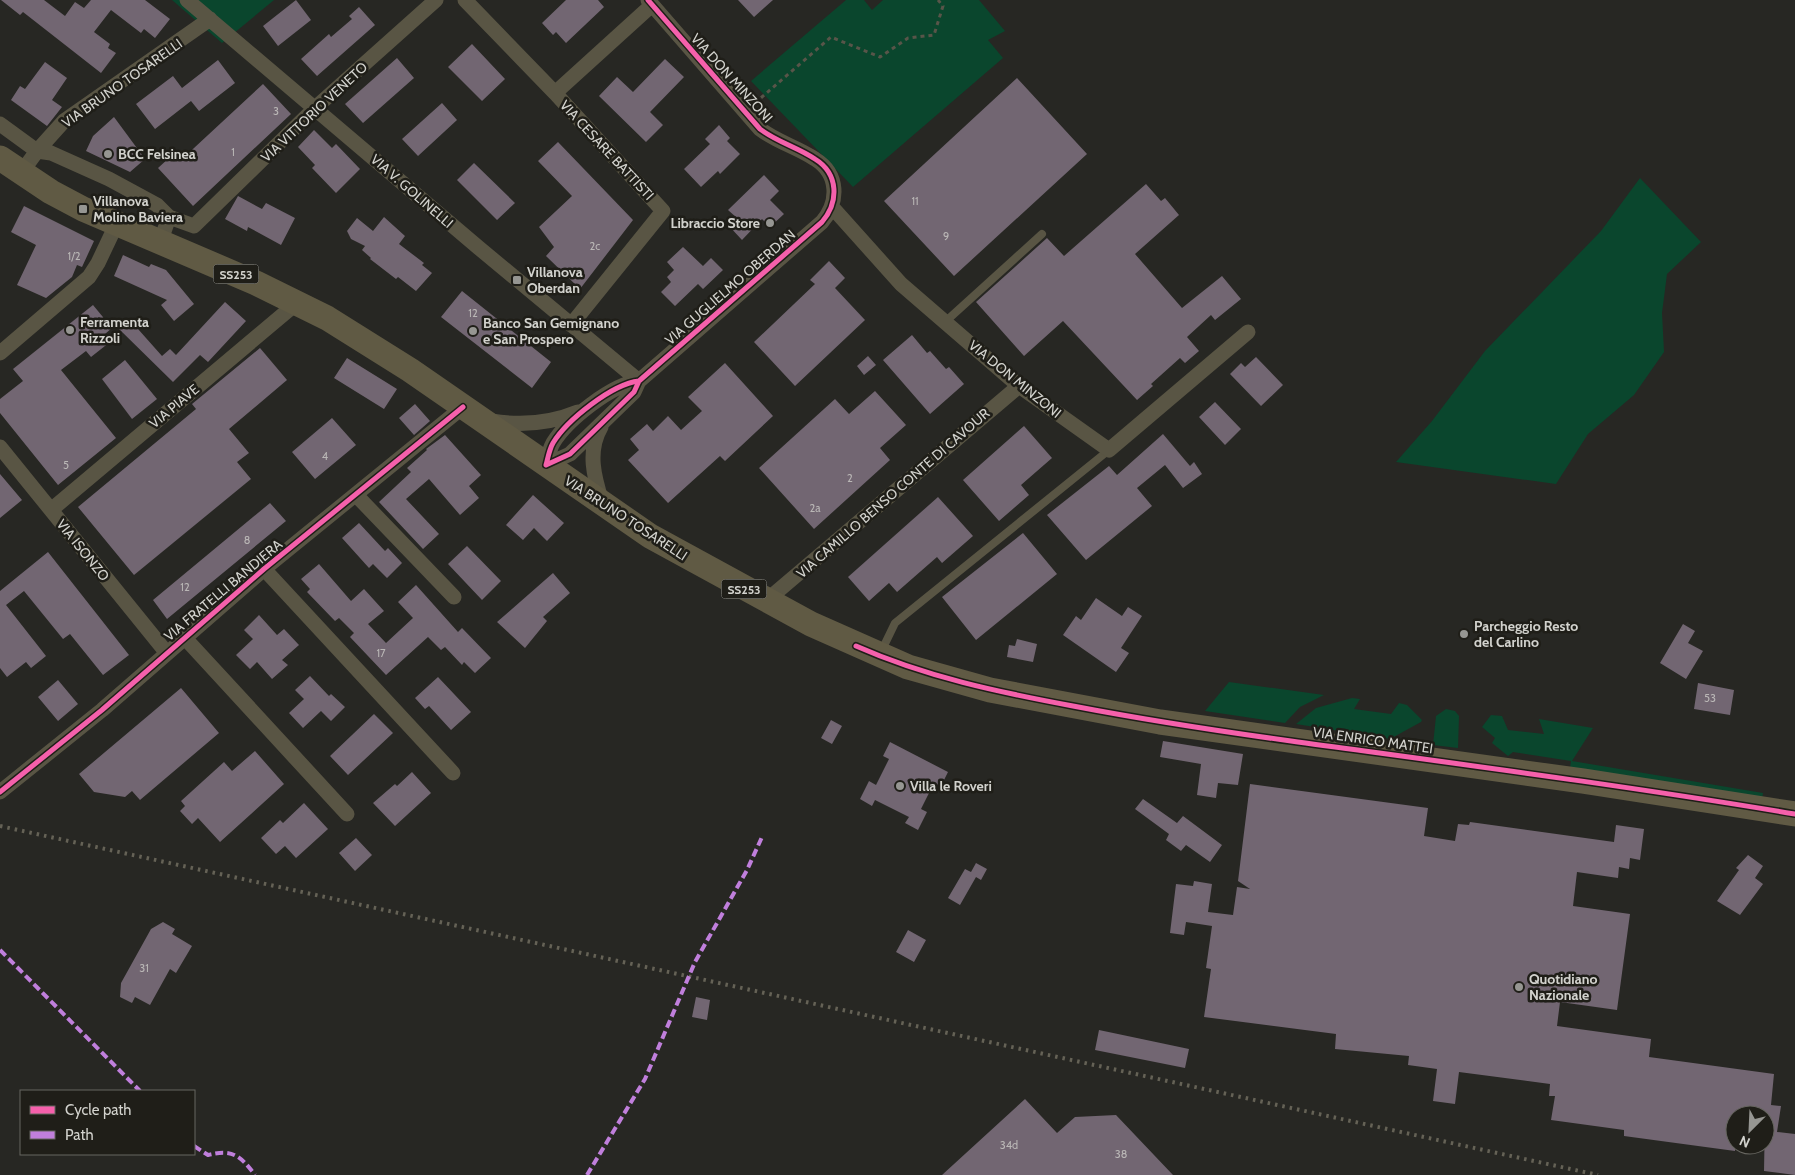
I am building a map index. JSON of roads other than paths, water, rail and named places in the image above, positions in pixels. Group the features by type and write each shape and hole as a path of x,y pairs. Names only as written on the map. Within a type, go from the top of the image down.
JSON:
{"main road":[{"name":"VIA BRUNO TOSARELLI","path":"0,158 21,173 67,200 116,225 298,302 378,350 546,466 688,559 766,601 880,656 949,680"},
{"name":"VIA ENRICO MATTEI","path":"949,680 1005,694 1160,722 1575,780 1795,814"}],"street":[{"name":"VIA V. GOLINELLI","path":"186,0 638,381"},
{"name":"VIA VITTORIO VENETO","path":"169,217 194,226 315,108 436,0"},
{"name":"VIA CESARE BATTISTI","path":"466,0 555,93 663,211 571,325"},
{"name":"VIA CESARE BATTISTI","path":"555,93 650,2"},
{"name":"VIA DON MINZONI","path":"650,2 745,112 773,139 816,159 828,172 834,186 832,207 901,284 1018,386 1109,450"},
{"name":"VIA BRUNO TOSARELLI","path":"21,173 37,151 64,121 210,19"},
{"path":"0,124 37,151 51,154 109,180 156,205 169,217 160,243"},
{"name":"VIA GUGLIELMO OBERDAN","path":"546,466 570,454 634,392 638,381 814,229 832,207"},
{"path":"0,353 80,287 98,263 116,225"},
{"name":"VIA PIAVE","path":"51,510 298,302"},
{"path":"1109,450 1248,332"},
{"name":"VIA GUGLIELMO OBERDAN","path":"546,466 553,443 587,409 628,382 638,381"},
{"name":"VIA CAMILLO BENSO CONTE DI CAVOUR","path":"766,601 1018,386"},
{"name":"VIA GUGLIELMO OBERDAN","path":"471,413 528,424 549,422 587,409"},
{"name":"VIA FRATELLI BANDIERA","path":"1,792 102,710 166,652 264,569 356,495 471,413"},
{"name":"VIA GUGLIELMO OBERDAN","path":"603,423 594,445 593,470 604,505"},
{"name":"VIA ISONZO","path":"0,447 166,652"},
{"path":"356,495 454,598"},
{"name":"VIA FRATELLI BANDIERA","path":"264,569 453,773"},
{"path":"184,638 347,814"}],"lane":[{"path":"945,322 1042,234"},
{"path":"880,656 895,623 1109,450"}],"railway":[{"path":"0,826 1598,1175"}],"place":[{"name":"BCC Felsinea","path":"108,154"},
{"name":"Villanova Molino Baviera","path":"83,209"},
{"name":"Libraccio Store","path":"770,223"},
{"name":"Villanova Oberdan","path":"517,280"},
{"name":"Ferramenta Rizzoli","path":"70,330"},
{"name":"Banco San Gemignano e San Prospero","path":"473,331"},
{"name":"Parcheggio Resto del Carlino","path":"1464,634"},
{"name":"Villa le Roveri","path":"900,786"},
{"name":"Quotidiano Nazionale","path":"1519,987"}]}
